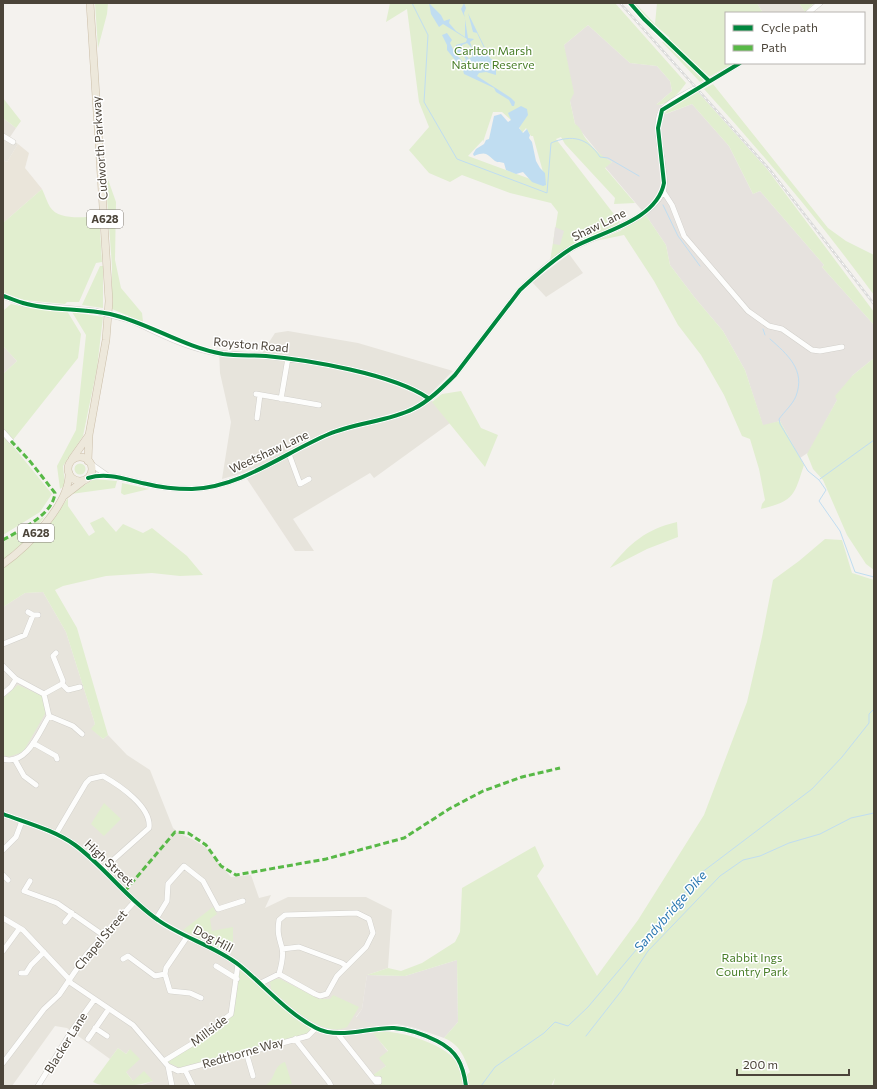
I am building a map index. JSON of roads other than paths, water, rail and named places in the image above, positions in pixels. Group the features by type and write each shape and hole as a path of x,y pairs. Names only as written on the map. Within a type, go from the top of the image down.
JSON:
{"highway":[{"name":"Cudworth Parkway","path":"63,497 86,479 92,472 89,435 106,340 109,301 90,3"},
{"name":"Cudworth Parkway","path":"3,564 34,536 63,497 68,487 71,462 89,435"},
{"path":"71,462 77,457 90,462"},
{"path":"69,473 73,479 86,479"}],"street":[{"path":"809,12 820,3"},
{"path":"702,85 738,64"},
{"path":"694,89 667,105 662,110 658,128 664,177 663,191 672,205 684,236 748,311 769,326 782,329 812,350 842,346"},
{"path":"3,136 12,142"},
{"name":"Shaw Lane","path":"428,398 455,375 520,290 530,280 574,248 611,232 637,216 657,199 663,191"},
{"name":"Royston Road","path":"3,296 24,304 95,311 130,320 183,344 206,351 226,355 288,358 364,374 419,392 428,398"},
{"path":"281,399 288,358"},
{"path":"257,418 258,395 319,405"},
{"name":"Weetshaw Lane","path":"86,479 108,476 169,488 192,489 212,486 235,480 329,434 349,427 399,415 414,409 428,398"},
{"path":"3,432 11,441"},
{"path":"289,454 300,484 309,480"},
{"name":"Weetshaw Lane","path":"90,462 108,476"},
{"path":"3,644 25,634 33,614"},
{"path":"56,653 53,656 63,680 62,684 68,690 80,687"},
{"path":"3,666 16,679 44,694 49,716 26,754 15,760 3,759"},
{"path":"3,694 11,687 16,679"},
{"path":"44,694 62,684"},
{"path":"49,716 73,726 82,734"},
{"path":"33,743 56,756 57,759"},
{"path":"15,760 24,776 36,785"},
{"path":"56,834 86,783 90,779 103,776 131,795 149,819 149,828 103,869"},
{"name":"High Street","path":"3,814 56,834 74,844 135,900"},
{"path":"3,850 16,837 22,821"},
{"path":"156,919 167,901 168,884 184,866 203,881 219,911 237,905 243,901"},
{"path":"3,875 8,880"},
{"path":"30,881 24,891 57,903 103,935"},
{"name":"Dog Hill","path":"135,900 156,919 238,964 286,1007 316,1028"},
{"name":"Chapel Street","path":"3,1062 69,981 103,935 135,900"},
{"path":"65,922 72,913"},
{"path":"261,983 279,974 282,964 282,949 279,941 278,925 279,920 285,915 357,913 369,919 373,933 366,947 337,976 329,992 325,996 315,994 279,974"},
{"path":"3,918 23,930 69,981 108,1010 133,1026 168,1066 172,1086"},
{"path":"3,951 19,928"},
{"path":"187,936 166,968 165,974 170,991 190,993 201,998"},
{"path":"282,949 299,947 342,962 346,966"},
{"path":"21,973 26,973 31,965 44,952"},
{"path":"123,959 128,956 155,976 165,974"},
{"name":"Millside","path":"164,1060 196,1042 231,1014 238,964"},
{"path":"216,966 237,979"},
{"name":"Blacker Lane","path":"38,1086 74,1028 94,1000"},
{"path":"88,1039 108,1010"},
{"path":"95,1028 107,1036"},
{"path":"316,1028 337,1033 388,1028 416,1032 453,1051 462,1066 466,1086"},
{"name":"Redthorne Way","path":"168,1066 178,1071 185,1070 295,1039 310,1034 316,1028"},
{"path":"337,1033 374,1079"},
{"path":"295,1039 331,1086"},
{"path":"246,1052 253,1076"},
{"path":"185,1070 193,1086"}],"water":[{"path":"429,3 441,15 444,21 450,19 449,23 456,31 465,37 465,19 468,38 474,39 470,42 472,48 480,46 474,49 474,53 479,55 484,48 477,33 473,32 468,13 490,58 496,63 496,75 486,72 479,73 477,76 511,98 515,102 514,106 512,106 509,100 496,92 494,88 464,74 463,70 447,50 447,45 442,35 447,33 452,40 450,43 453,49 456,49 456,45 466,42 467,39 443,24 439,27 431,14","holes":["467,43 471,47 468,52 473,56 469,59 466,55 464,56 466,60 463,62 457,55 462,50 462,45","470,61 474,63 472,71 464,65"]},
{"path":"464,3 466,8 464,13 465,17 461,9"},
{"path":"521,106 527,109 528,115 519,128 523,133 527,129 530,135 529,138 532,142 536,161 545,173 546,185 543,186 532,182 523,172 516,174 506,170 504,163 496,162 486,154 474,156 473,154 476,149 489,139 494,116 501,114 508,122 511,120 508,113"}],"waterway":[{"path":"412,3 428,35 424,102 457,159 547,193 551,143 573,138 585,142 600,157 608,158 639,176"},
{"path":"663,205 678,236 700,266"},
{"path":"763,329 765,335"},
{"path":"770,339 793,363 799,378 795,399 779,419 780,424 808,471 819,480 826,490 819,501 840,531 855,572 874,577"},
{"path":"820,479 874,440"},
{"name":"Sandybridge Dike","path":"481,1086 495,1067 544,1033 555,1022 568,1026 588,1007 701,873 812,789 842,757 869,723 869,714 874,709"},
{"path":"586,1036 622,990 648,951 720,876 743,860 760,856 789,843 820,834 851,818 874,813"}],"railway":[{"path":"620,3 770,170 874,304"}],"park label":[{"name":"Carlton Marsh Nature Reserve","path":"493,58"},
{"name":"Rabbit Ings Country Park","path":"752,965"}]}
